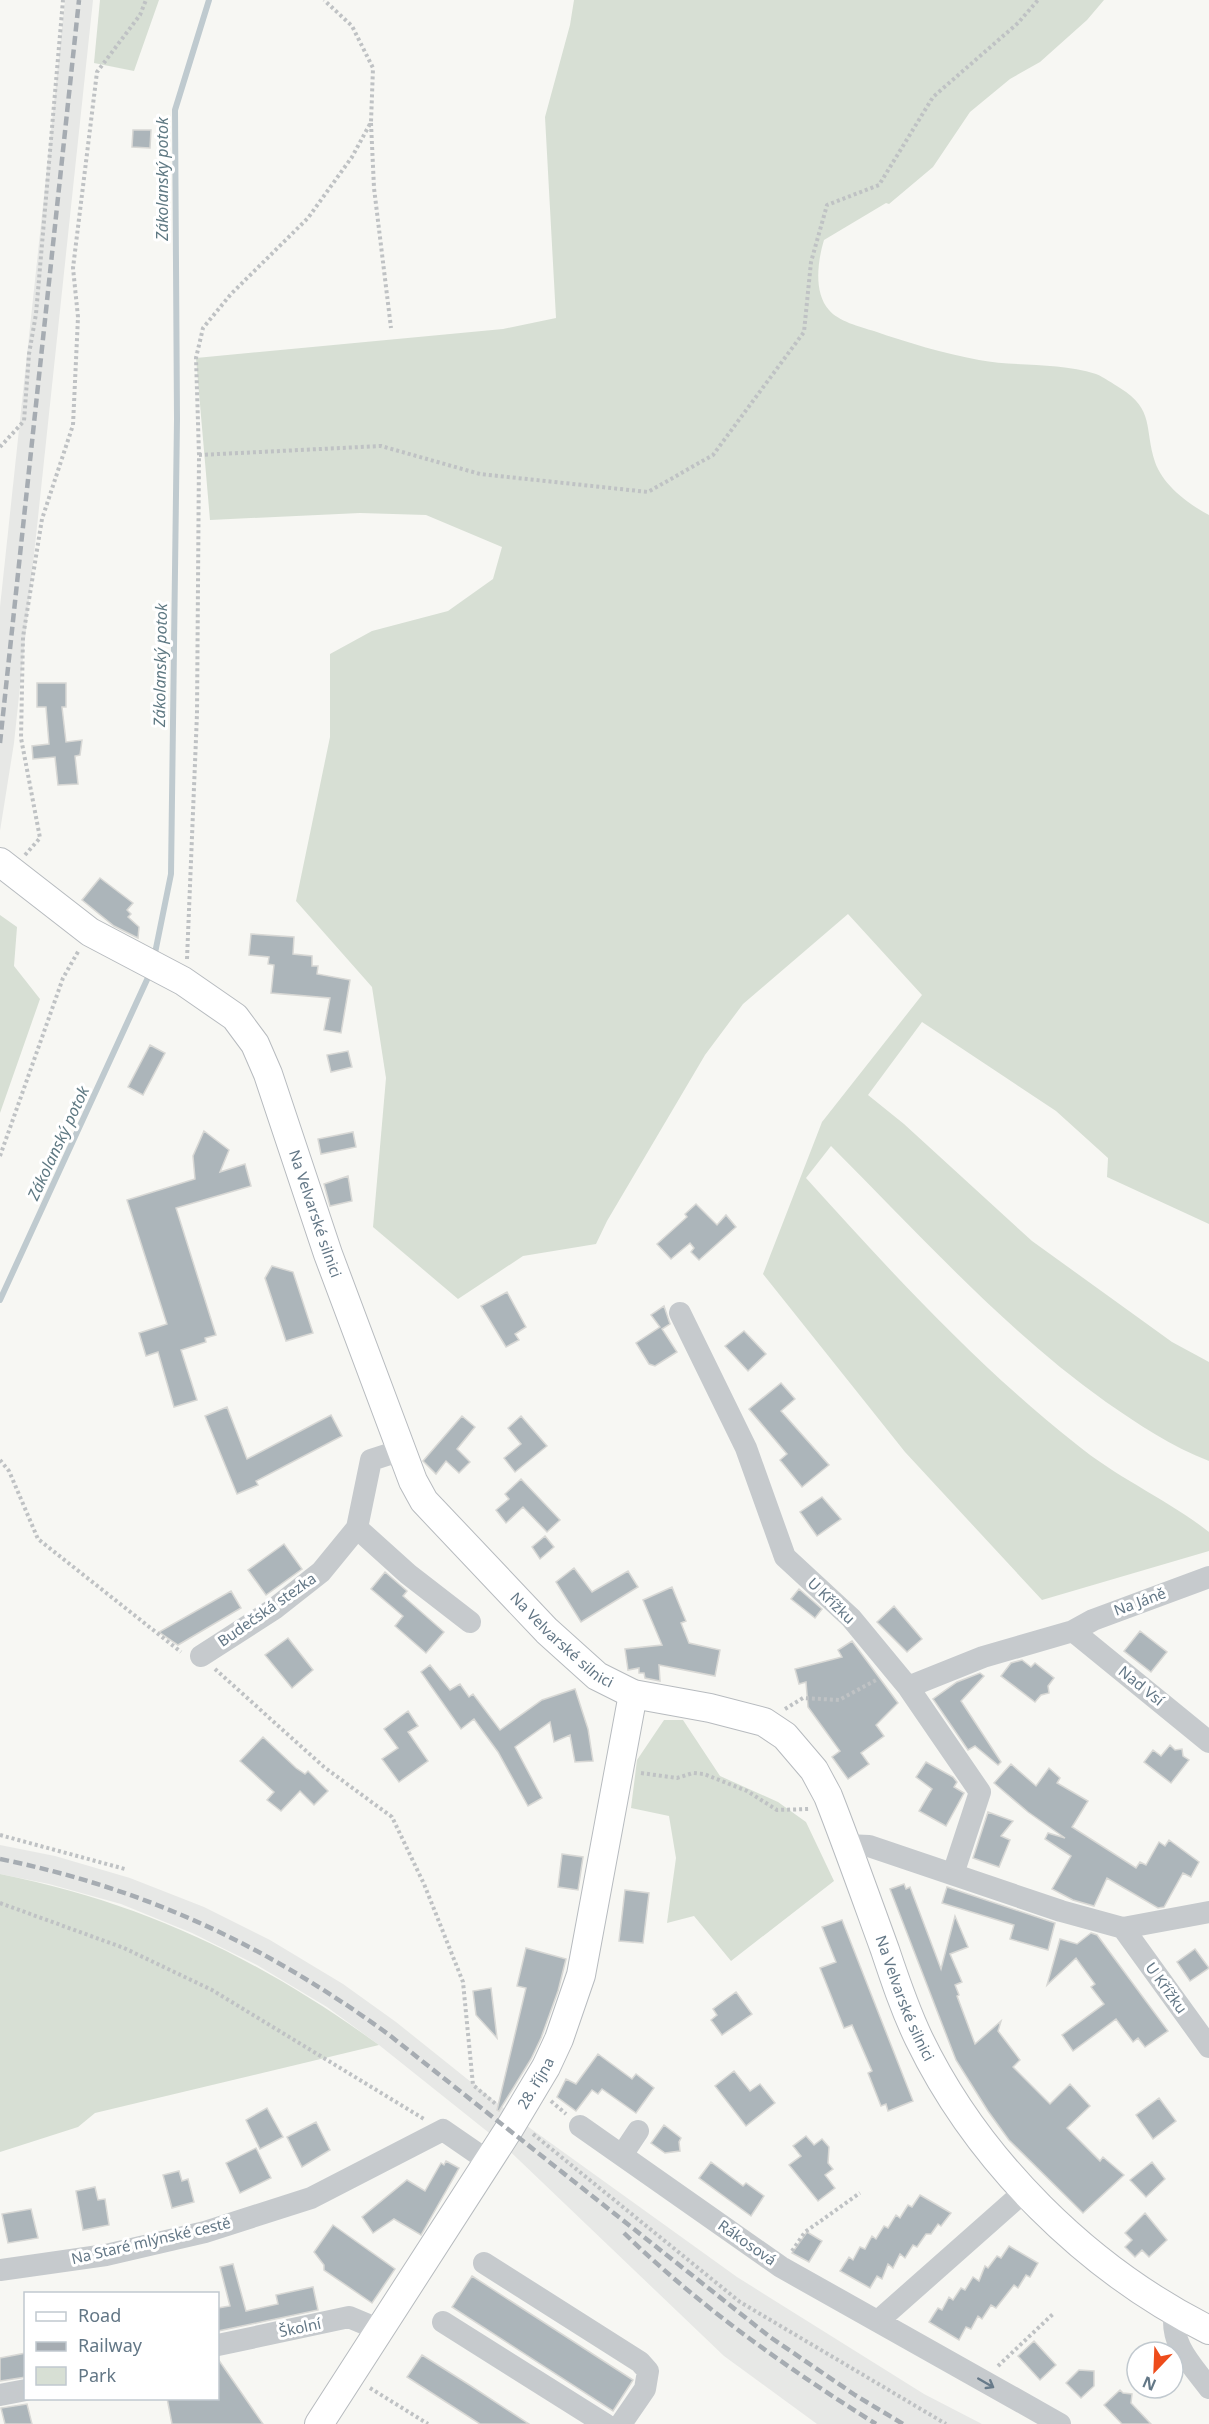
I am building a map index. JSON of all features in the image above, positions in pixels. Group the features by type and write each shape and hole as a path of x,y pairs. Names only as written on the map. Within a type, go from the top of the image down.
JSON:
{"main road":[{"name":"Na Velvarské silnici","path":"6,867 90,932 132,956 178,978 235,1017 255,1044 268,1074 328,1254 413,1481 435,1515 585,1666 607,1682 633,1694 710,1708 764,1722 786,1736 814,1770 828,1796 909,2019 923,2047 982,2141 1026,2190 1097,2256 1175,2311 1209,2330"},
{"name":"28. října","path":"319,2424 488,2161 521,2124 559,2040 581,1975 633,1694"}],"street":[{"name":"U Křížku","path":"680,1313 746,1448 785,1557 850,1618 901,1679 980,1792 953,1874"},
{"name":"Budečská stezka","path":"201,1656 274,1609 321,1572 357,1528 371,1460 402,1450"},
{"path":"357,1528 408,1574 470,1622"},
{"name":"Na Jáně","path":"901,1679 1073,1631 1093,1620 1209,1577"},
{"name":"Nad Vsí","path":"1073,1631 1209,1742"},
{"path":"847,1845 869,1846 1061,1911 1123,1928 1209,1912"},
{"name":"U Křížku","path":"1123,1928 1209,2047"},
{"name":"Rákosová","path":"580,2127 782,2267 1060,2424"},
{"path":"443,2130 488,2161"},
{"name":"Na Staré mlýnské cestě","path":"0,2270 106,2254 216,2229 311,2198 443,2130"},
{"path":"622,2156 638,2131"},
{"path":"878,2321 1026,2190"},
{"path":"484,2263 640,2362 648,2371 645,2389 621,2424"},
{"path":"1175,2311 1173,2326 1176,2340 1209,2388"},
{"name":"Školní","path":"219,2345 350,2317 380,2330"},
{"path":"443,2322 605,2424"},
{"path":"0,2396 24,2390"}],"path":[{"path":"0,447 24,421 28,354 36,314 63,0"},
{"path":"6,867 40,838 21,738 23,637 42,519 73,425 78,317 73,268 97,72 140,15 146,0"},
{"path":"324,0 352,26 373,68 370,122 374,188 391,328"},
{"path":"199,455 381,446 480,474 648,492 713,455 804,332 811,262 827,205 879,185 933,97 1018,23 1038,0"},
{"path":"178,978 188,954 197,714 199,455 196,358 203,328 231,294 308,218 352,157 370,122"},
{"path":"0,1156 63,978 90,932"},
{"path":"0,1460 9,1471 38,1539 186,1656 201,1656 324,1767 392,1817 424,1884 463,1982 473,2085 740,2302 946,2424"},
{"path":"764,1722 803,1698 839,1700 901,1679"},
{"path":"633,1772 677,1778 693,1773 704,1774 747,1791 777,1810 798,1811 817,1807"},
{"path":"0,1835 125,1869"},
{"path":"0,1903 124,1948 212,1990 443,2130"},
{"path":"782,2267 805,2232 860,2193"},
{"path":"982,2381 1054,2313"},
{"path":"369,2387 428,2424"}],"shaded area":[{"path":"65,0 93,0 14,743 0,831 0,607"},
{"path":"0,1845 55,1856 130,1878 204,1907 270,1940 343,1984 396,2022 516,2118 737,2277 924,2394 982,2424 817,2424 724,2356 498,2140 379,2045 327,2007 257,1965 192,1933 121,1904 49,1884 0,1874"}],"green space":[{"path":"100,0 159,0 134,71 94,63"},
{"path":"574,0 1104,0 1087,20 1040,62 1010,79 970,112 933,167 889,204 886,203 824,240 818,276 821,294 829,310 862,328 966,357 993,362 1082,370 1096,374 1120,388 1139,404 1144,412 1155,462 1164,478 1185,499 1209,515 1209,1224 1107,1177 1108,1158 1056,1111 922,1022 868,1095 904,1124 1032,1241 1172,1342 1209,1362 1209,1461 1169,1442 1130,1419 1033,1344 964,1280 831,1146 806,1178 935,1317 1004,1383 1092,1456 1209,1532 1209,1551 1042,1600 905,1452 763,1274 822,1122 922,995 848,914 743,1004 705,1055 607,1221 596,1244 523,1256 458,1299 373,1227 386,1078 372,987 296,901 330,737 330,654 372,631 448,611 493,579 502,547 426,515 360,513 210,520 196,358 503,329 556,318 545,117 570,25"},
{"path":"0,915 17,927 14,966 40,999 0,1113"},
{"path":"664,1720 683,1720 720,1776 778,1802 806,1822 834,1881 731,1961 694,1916 667,1923 676,1858 669,1816 631,1808 637,1760"},
{"path":"0,1874 104,1901 199,1938 290,1986 379,2045 95,2113 78,2127 0,2152"}],"building":[{"path":"133,130 151,130 150,148 132,147"},
{"path":"37,683 66,683 66,707 62,707 66,742 82,740 80,755 75,756 78,784 58,785 55,757 33,759 32,746 49,744 46,707 37,707"},
{"path":"100,878 133,903 127,910 131,914 128,917 139,927 138,938 114,926 82,900"},
{"path":"251,934 294,937 293,954 312,956 312,966 318,966 317,974 350,980 341,1033 324,1030 330,998 271,993 274,965 268,964 269,957 249,955"},
{"path":"150,1045 165,1053 143,1095 128,1087"},
{"path":"348,1051 352,1067 331,1072 327,1055"},
{"path":"204,1131 229,1150 220,1172 245,1164 251,1186 176,1208 216,1335 205,1338 206,1342 181,1350 197,1400 174,1407 158,1352 146,1356 139,1333 167,1324 127,1200 195,1179 193,1156"},
{"path":"353,1132 356,1147 321,1154 318,1139"},
{"path":"348,1176 352,1201 330,1206 324,1184"},
{"path":"696,1204 717,1225 726,1215 736,1227 699,1260 691,1252 694,1248 690,1243 671,1259 657,1244 687,1217 685,1214"},
{"path":"272,1266 293,1272 313,1333 286,1341 265,1278"},
{"path":"507,1292 526,1327 515,1334 519,1340 506,1347 481,1306"},
{"path":"664,1306 670,1324 662,1329 677,1352 655,1366 649,1364 636,1343 660,1327 651,1315"},
{"path":"744,1331 766,1354 748,1371 725,1346"},
{"path":"781,1383 795,1399 781,1411 829,1465 802,1487 780,1460 787,1454 749,1409"},
{"path":"227,1407 247,1459 331,1415 342,1436 256,1481 258,1485 237,1494 205,1416"},
{"path":"462,1416 475,1427 457,1449 470,1462 459,1473 446,1461 436,1474 423,1461"},
{"path":"521,1416 547,1446 515,1472 504,1458 521,1444 508,1428"},
{"path":"521,1479 560,1520 547,1532 523,1507 506,1523 496,1510 509,1499 505,1494"},
{"path":"822,1497 841,1519 817,1536 800,1512"},
{"path":"545,1536 554,1547 540,1559 532,1547"},
{"path":"284,1544 302,1569 266,1595 248,1570"},
{"path":"574,1568 592,1592 628,1571 638,1587 581,1622 556,1582"},
{"path":"385,1572 407,1591 403,1596 444,1632 426,1653 395,1626 403,1616 371,1589"},
{"path":"672,1587 686,1621 681,1623 689,1643 720,1650 715,1676 659,1665 660,1681 645,1678 644,1673 639,1673 639,1668 628,1670 625,1649 662,1645 643,1600"},
{"path":"799,1589 822,1609 815,1618 791,1599"},
{"path":"231,1591 241,1608 178,1645 159,1632"},
{"path":"894,1606 922,1639 907,1652 877,1622"},
{"path":"1140,1631 1167,1652 1151,1672 1124,1651"},
{"path":"288,1638 313,1670 292,1688 265,1655"},
{"path":"852,1641 898,1703 876,1725 884,1736 861,1753 869,1764 848,1779 832,1757 840,1751 808,1707 806,1682 799,1684 795,1669 842,1657 838,1650"},
{"path":"1022,1660 1031,1667 1035,1663 1054,1678 1048,1686 1049,1693 1041,1695 1035,1702 1001,1676 1011,1663"},
{"path":"430,1665 450,1690 460,1684 469,1697 473,1694 500,1730 542,1700 575,1689 588,1729 593,1761 575,1762 570,1735 554,1742 550,1722 515,1747 542,1798 528,1806 498,1752 474,1719 461,1729 421,1672"},
{"path":"980,1673 984,1676 961,1701 1001,1762 998,1765 975,1746 968,1750 933,1699 957,1682"},
{"path":"408,1711 418,1726 408,1732 428,1761 399,1782 382,1759 398,1748 384,1729"},
{"path":"263,1737 296,1768 305,1774 308,1771 328,1791 314,1805 300,1791 281,1811 267,1800 274,1792 240,1761"},
{"path":"1170,1745 1175,1750 1182,1749 1183,1756 1189,1760 1171,1783 1144,1762 1153,1750 1161,1756"},
{"path":"926,1762 953,1777 957,1782 954,1787 964,1793 946,1826 919,1811 932,1789 916,1777"},
{"path":"1011,1764 1036,1786 1049,1768 1060,1778 1057,1783 1088,1801 1072,1827 1136,1868 1140,1862 1146,1865 1159,1842 1165,1846 1169,1840 1199,1862 1191,1877 1183,1873 1164,1907 1158,1908 1107,1878 1094,1906 1073,1900 1052,1889 1071,1856 1045,1839 1048,1833 1065,1838 1028,1812 994,1783"},
{"path":"988,1812 1013,1821 1001,1836 1010,1840 999,1867 973,1858"},
{"path":"562,1854 583,1857 578,1890 558,1887"},
{"path":"904,1884 906,1889 910,1887 941,1969 955,1916 968,1947 950,1954 962,1982 955,1985 959,1995 957,1996 975,2044 1001,2021 998,2031 1020,2060 1013,2067 1050,2104 1070,2084 1090,2106 1067,2128 1100,2161 1103,2157 1124,2175 1083,2213 1009,2140 956,2060 890,1889"},
{"path":"947,1887 1055,1923 1048,1950 1010,1939 1014,1925 942,1903"},
{"path":"625,1890 649,1893 643,1943 619,1941"},
{"path":"842,1920 913,2101 888,2111 886,2104 881,2106 868,2073 872,2071 852,2025 844,2028 820,1968 836,1962 822,1927"},
{"path":"1091,1933 1097,1935 1168,2031 1145,2047 1138,2038 1133,2042 1116,2019 1073,2051 1062,2035 1104,2004 1091,1987 1095,1984 1076,1958 1047,1985 1060,1939 1077,1944"},
{"path":"526,1948 566,1959 558,1991 541,2038 531,2059 499,2111 497,2110 526,1988 517,1986"},
{"path":"1195,1949 1209,1968 1190,1981 1177,1962"},
{"path":"491,1988 497,2038 476,2015 473,1991"},
{"path":"736,1992 752,2014 722,2035 711,2020 717,2015 713,2009"},
{"path":"598,2054 632,2079 636,2074 654,2088 636,2113 602,2089 598,2094 592,2090 576,2111 557,2097 566,2079 576,2084"},
{"path":"734,2071 750,2091 760,2084 775,2103 746,2126 715,2086"},
{"path":"1159,2098 1176,2121 1153,2139 1136,2115"},
{"path":"267,2108 283,2137 260,2149 246,2120"},
{"path":"316,2122 330,2150 302,2167 287,2137"},
{"path":"664,2125 681,2138 680,2151 665,2153 651,2143"},
{"path":"806,2136 814,2145 822,2139 829,2147 828,2163 833,2169 825,2175 835,2188 818,2201 789,2165 801,2156 793,2146"},
{"path":"256,2148 271,2178 240,2193 226,2163"},
{"path":"446,2161 459,2168 421,2235 394,2219 373,2233 362,2217 407,2180 425,2191 441,2163 444,2165"},
{"path":"711,2162 743,2186 746,2183 764,2196 751,2216 699,2178"},
{"path":"1152,2162 1165,2179 1146,2197 1130,2180"},
{"path":"179,2171 182,2181 188,2179 194,2202 172,2208 163,2175"},
{"path":"95,2187 98,2200 105,2199 109,2225 83,2230 76,2191"},
{"path":"920,2195 951,2213 941,2226 938,2224 931,2234 926,2234 917,2247 913,2245 905,2258 900,2254 893,2268 888,2264 882,2279 877,2276 870,2288 840,2271 849,2257 853,2260 860,2247 865,2249 872,2236 876,2239 884,2226 888,2228 896,2215 900,2218 908,2205 912,2207"},
{"path":"31,2209 38,2238 8,2243 2,2214"},
{"path":"1145,2213 1167,2240 1149,2257 1142,2250 1135,2257 1125,2247 1132,2240 1125,2233"},
{"path":"333,2225 395,2269 372,2303 324,2270 324,2265 314,2252"},
{"path":"807,2232 822,2241 809,2262 792,2253"},
{"path":"1009,2246 1038,2263 1030,2277 1026,2275 1018,2288 1014,2285 996,2308 991,2305 982,2319 978,2316 971,2329 966,2327 959,2340 929,2322 938,2308 942,2310 949,2297 953,2300 961,2288 965,2290 973,2277 979,2281 985,2266 988,2268 997,2256 1001,2258"},
{"path":"233,2264 246,2311 278,2304 276,2295 313,2287 318,2310 219,2331 219,2308 230,2306 220,2267"},
{"path":"472,2276 633,2380 613,2411 452,2307"},
{"path":"1034,2341 1056,2365 1040,2380 1018,2356"},
{"path":"24,2353 24,2377 0,2381 0,2358"},
{"path":"422,2355 529,2424 480,2424 407,2377"},
{"path":"219,2360 263,2424 172,2424 167,2400 219,2400"},
{"path":"1079,2370 1094,2371 1094,2386 1081,2398 1066,2383"},
{"path":"1120,2390 1125,2393 1125,2400 1131,2400 1131,2403 1151,2424 1122,2424 1104,2405"},
{"path":"27,2404 32,2424 5,2424 1,2408"}],"waterway":[{"name":"Zákolanský potok","path":"154,958 171,874 177,419 175,110 209,0"},
{"name":"Zákolanský potok","path":"0,1300 151,971"}],"railway":[{"path":"0,743 79,0"},
{"path":"0,1859 106,1887 155,1904 251,1948 343,2002 388,2034 770,2337 855,2395 903,2424"},
{"path":"624,2233 683,2286 745,2335 876,2424"}]}
